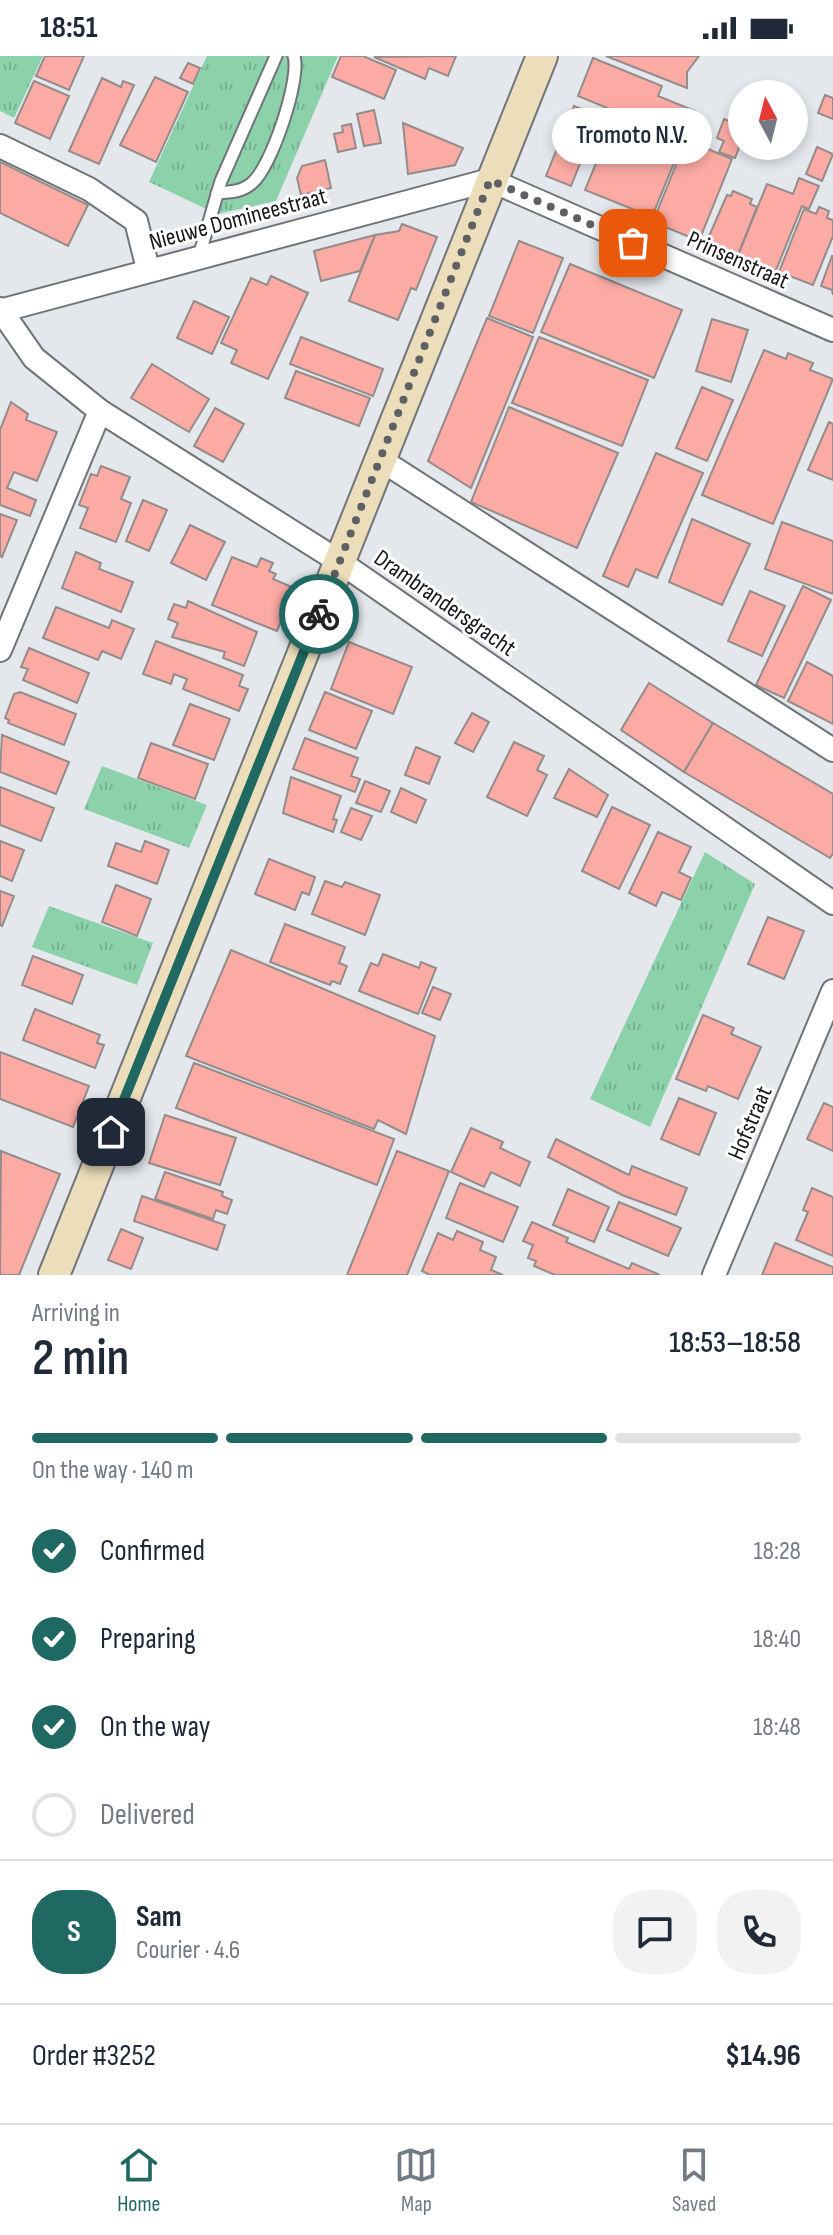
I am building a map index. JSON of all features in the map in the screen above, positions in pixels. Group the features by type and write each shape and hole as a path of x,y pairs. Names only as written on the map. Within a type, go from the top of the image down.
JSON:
{"main road":[{"path":"54,1275 542,56"}],"street":[{"path":"0,146 89,189 136,221 148,269"},
{"name":"Nieuwe Domineestraat","path":"1,310 490,180"},
{"name":"Prinsenstraat","path":"490,180 833,330"},
{"name":"Drambrandersgracht","path":"1,310 34,358 100,411 340,562 833,903"},
{"path":"0,650 100,411"},
{"path":"381,460 833,750"},
{"name":"Hofstraat","path":"714,1275 833,991"}],"lane":[{"path":"199,256 217,193 276,56"},
{"path":"217,193 249,186 264,170 296,73 294,56"}],"green space":[{"path":"0,56 43,56 14,118 0,111"},
{"path":"207,56 338,56 276,201 217,214 149,182"},
{"path":"102,766 207,805 189,848 84,809"},
{"path":"705,852 755,884 650,1127 590,1099"},
{"path":"49,906 153,943 137,985 32,947"}],"building":[{"path":"45,56 84,56 69,90 36,76"},
{"path":"341,56 363,56 396,70 384,99 332,77"},
{"path":"456,56 448,76 429,68 425,79 374,57"},
{"path":"606,56 699,56 687,72 687,88"},
{"path":"593,58 662,86 658,96 695,111 652,217 585,190 617,112 578,96"},
{"path":"188,63 200,68 193,84 180,78"},
{"path":"155,77 188,92 156,162 120,145"},
{"path":"102,78 121,87 123,81 134,85 99,164 69,151"},
{"path":"34,81 69,96 50,139 15,123"},
{"path":"825,95 833,98 833,119 818,113"},
{"path":"574,106 599,116 571,186 546,176"},
{"path":"374,110 381,143 364,146 357,114"},
{"path":"724,119 728,121 728,155 719,152 724,141 717,138"},
{"path":"403,123 463,148 455,165 408,174"},
{"path":"351,124 356,148 338,152 334,134 343,132 342,126"},
{"path":"686,140 732,160 699,241 653,222"},
{"path":"817,147 833,154 822,181 806,174"},
{"path":"325,160 331,188 301,195 297,178 302,166"},
{"path":"0,162 88,205 68,246 0,213"},
{"path":"799,178 819,186 809,209 802,206 772,280 734,265 767,184 793,194"},
{"path":"733,191 752,199 750,204 757,207 737,257 706,243 727,195 731,196"},
{"path":"819,207 829,211 827,218 833,220 833,236 813,285 779,272 804,209 816,214"},
{"path":"402,224 437,237 416,290 411,288 398,320 349,301 375,235 399,231"},
{"path":"375,235 360,271 321,281 314,251"},
{"path":"519,241 563,258 533,333 489,316"},
{"path":"832,256 833,295 832,290 821,286"},
{"path":"570,264 682,310 654,378 541,332"},
{"path":"271,276 308,293 268,379 231,363 237,350 221,343 251,278 267,285"},
{"path":"194,301 229,317 212,354 177,338"},
{"path":"487,318 533,337 471,488 428,461"},
{"path":"712,319 748,330 731,382 696,371"},
{"path":"301,337 383,369 373,396 290,364"},
{"path":"539,337 648,380 622,446 512,403"},
{"path":"764,350 786,359 788,353 813,363 810,370 833,379 773,524 702,495"},
{"path":"152,364 209,399 189,432 131,398"},
{"path":"296,371 370,398 359,426 285,398"},
{"path":"702,387 733,400 707,461 676,448"},
{"path":"11,402 28,414 26,420 57,432 37,481 14,472 7,488 36,500 30,516 0,505 0,430"},
{"path":"509,407 618,453 577,548 471,502"},
{"path":"215,408 244,424 223,462 194,446"},
{"path":"829,422 833,424 833,480 808,470"},
{"path":"656,453 703,473 657,578 636,569 628,587 603,576"},
{"path":"101,466 130,477 121,499 131,503 116,542 80,528 88,508 79,505 91,474 97,476"},
{"path":"143,500 167,510 149,551 126,541"},
{"path":"0,514 17,520 2,557 0,556"},
{"path":"692,519 750,544 722,605 669,582"},
{"path":"782,522 833,541 833,594 765,569"},
{"path":"190,525 225,542 206,580 171,563"},
{"path":"76,552 101,563 99,569 133,582 121,612 62,588"},
{"path":"232,557 257,567 261,558 273,563 269,571 276,574 273,579 294,588 277,631 212,605"},
{"path":"803,586 831,600 784,698 756,685"},
{"path":"750,591 785,606 762,656 728,641"},
{"path":"188,601 257,632 244,666 223,658 225,652 172,637 178,623 168,619 174,604 186,608"},
{"path":"56,607 109,628 112,620 134,629 121,659 102,651 98,660 43,638"},
{"path":"156,641 243,675 239,686 248,689 239,711 183,689 187,679 174,674 171,684 143,674"},
{"path":"349,642 412,667 393,714 331,689"},
{"path":"29,648 89,673 77,703 23,680 28,669 21,667"},
{"path":"807,662 833,676 833,724 788,701"},
{"path":"649,683 713,723 684,772 621,730"},
{"path":"20,692 76,714 64,745 8,723 9,720 5,718 14,694"},
{"path":"325,692 372,711 356,749 309,730"},
{"path":"190,704 230,719 214,760 173,745"},
{"path":"472,713 489,722 473,752 455,743"},
{"path":"713,723 833,794 833,853 830,858 684,772"},
{"path":"2,735 69,762 56,794 0,772"},
{"path":"305,738 358,758 351,776 360,779 355,792 293,769"},
{"path":"514,742 544,756 537,770 547,775 527,816 487,797"},
{"path":"151,743 208,764 195,799 138,778"},
{"path":"416,747 440,757 429,784 405,775"},
{"path":"569,769 608,795 597,817 554,798"},
{"path":"291,777 341,796 333,819 337,820 333,832 283,813"},
{"path":"365,781 390,791 381,812 356,803"},
{"path":"0,787 54,808 41,841 0,825"},
{"path":"401,788 426,800 416,823 391,812"},
{"path":"612,807 650,825 619,889 582,871"},
{"path":"351,808 372,816 361,840 341,832"},
{"path":"658,832 691,847 679,872 691,878 681,900 662,892 656,906 629,893"},
{"path":"0,841 24,850 12,881 0,876"},
{"path":"145,841 169,850 157,884 108,866 116,843 141,852"},
{"path":"269,859 315,877 309,895 302,892 295,910 255,894"},
{"path":"325,881 342,887 345,882 380,895 365,935 312,914"},
{"path":"116,885 151,899 137,936 102,922"},
{"path":"0,891 14,896 2,926 0,925"},
{"path":"768,917 804,931 784,979 748,964"},
{"path":"285,924 345,947 339,963 347,966 340,984 332,981 330,985 270,962"},
{"path":"231,950 435,1036 406,1134 378,1120 374,1129 186,1056"},
{"path":"383,954 419,968 421,962 436,968 418,1014 359,991 371,963 378,966"},
{"path":"33,956 83,975 72,1004 22,985"},
{"path":"433,987 451,994 440,1020 422,1013"},
{"path":"35,1009 100,1035 97,1043 104,1045 95,1068 23,1040"},
{"path":"703,1015 734,1028 731,1034 761,1047 738,1099 708,1086 706,1091 676,1079"},
{"path":"0,1052 89,1086 73,1127 0,1099"},
{"path":"194,1063 394,1139 377,1185 176,1108"},
{"path":"679,1098 716,1113 699,1155 661,1139"},
{"path":"824,1103 833,1107 833,1151 807,1139"},
{"path":"165,1115 236,1138 220,1185 149,1163"},
{"path":"471,1128 503,1142 500,1148 530,1162 520,1186 491,1172 484,1187 451,1172"},
{"path":"556,1139 629,1175 632,1166 687,1188 676,1215 622,1195 548,1157"},
{"path":"1,1151 60,1174 19,1275 0,1275"},
{"path":"397,1151 449,1171 407,1275 347,1275"},
{"path":"165,1172 223,1192 222,1196 232,1200 227,1214 216,1210 213,1219 155,1199"},
{"path":"460,1183 518,1207 503,1242 446,1218"},
{"path":"812,1188 833,1197 833,1256 796,1240 808,1212 803,1210"},
{"path":"568,1189 609,1207 594,1242 553,1225"},
{"path":"142,1196 225,1225 217,1250 134,1221"},
{"path":"619,1202 681,1228 668,1256 607,1230"},
{"path":"532,1222 568,1238 566,1242 629,1269 632,1263 660,1275 555,1275 534,1266 536,1261 528,1258 533,1245 523,1241"},
{"path":"121,1229 143,1238 131,1269 108,1260"},
{"path":"457,1231 483,1242 480,1250 496,1257 491,1270 503,1275 430,1275 422,1271 438,1233 453,1240"},
{"path":"775,1243 833,1267 833,1275 762,1275"}],"way so far":[{"path":"319,614 490,180 633,243"}],"place":[{"name":"Tromoto N.V.","path":"633,243"}],"route":[{"path":"111,1132 319,614"}]}
